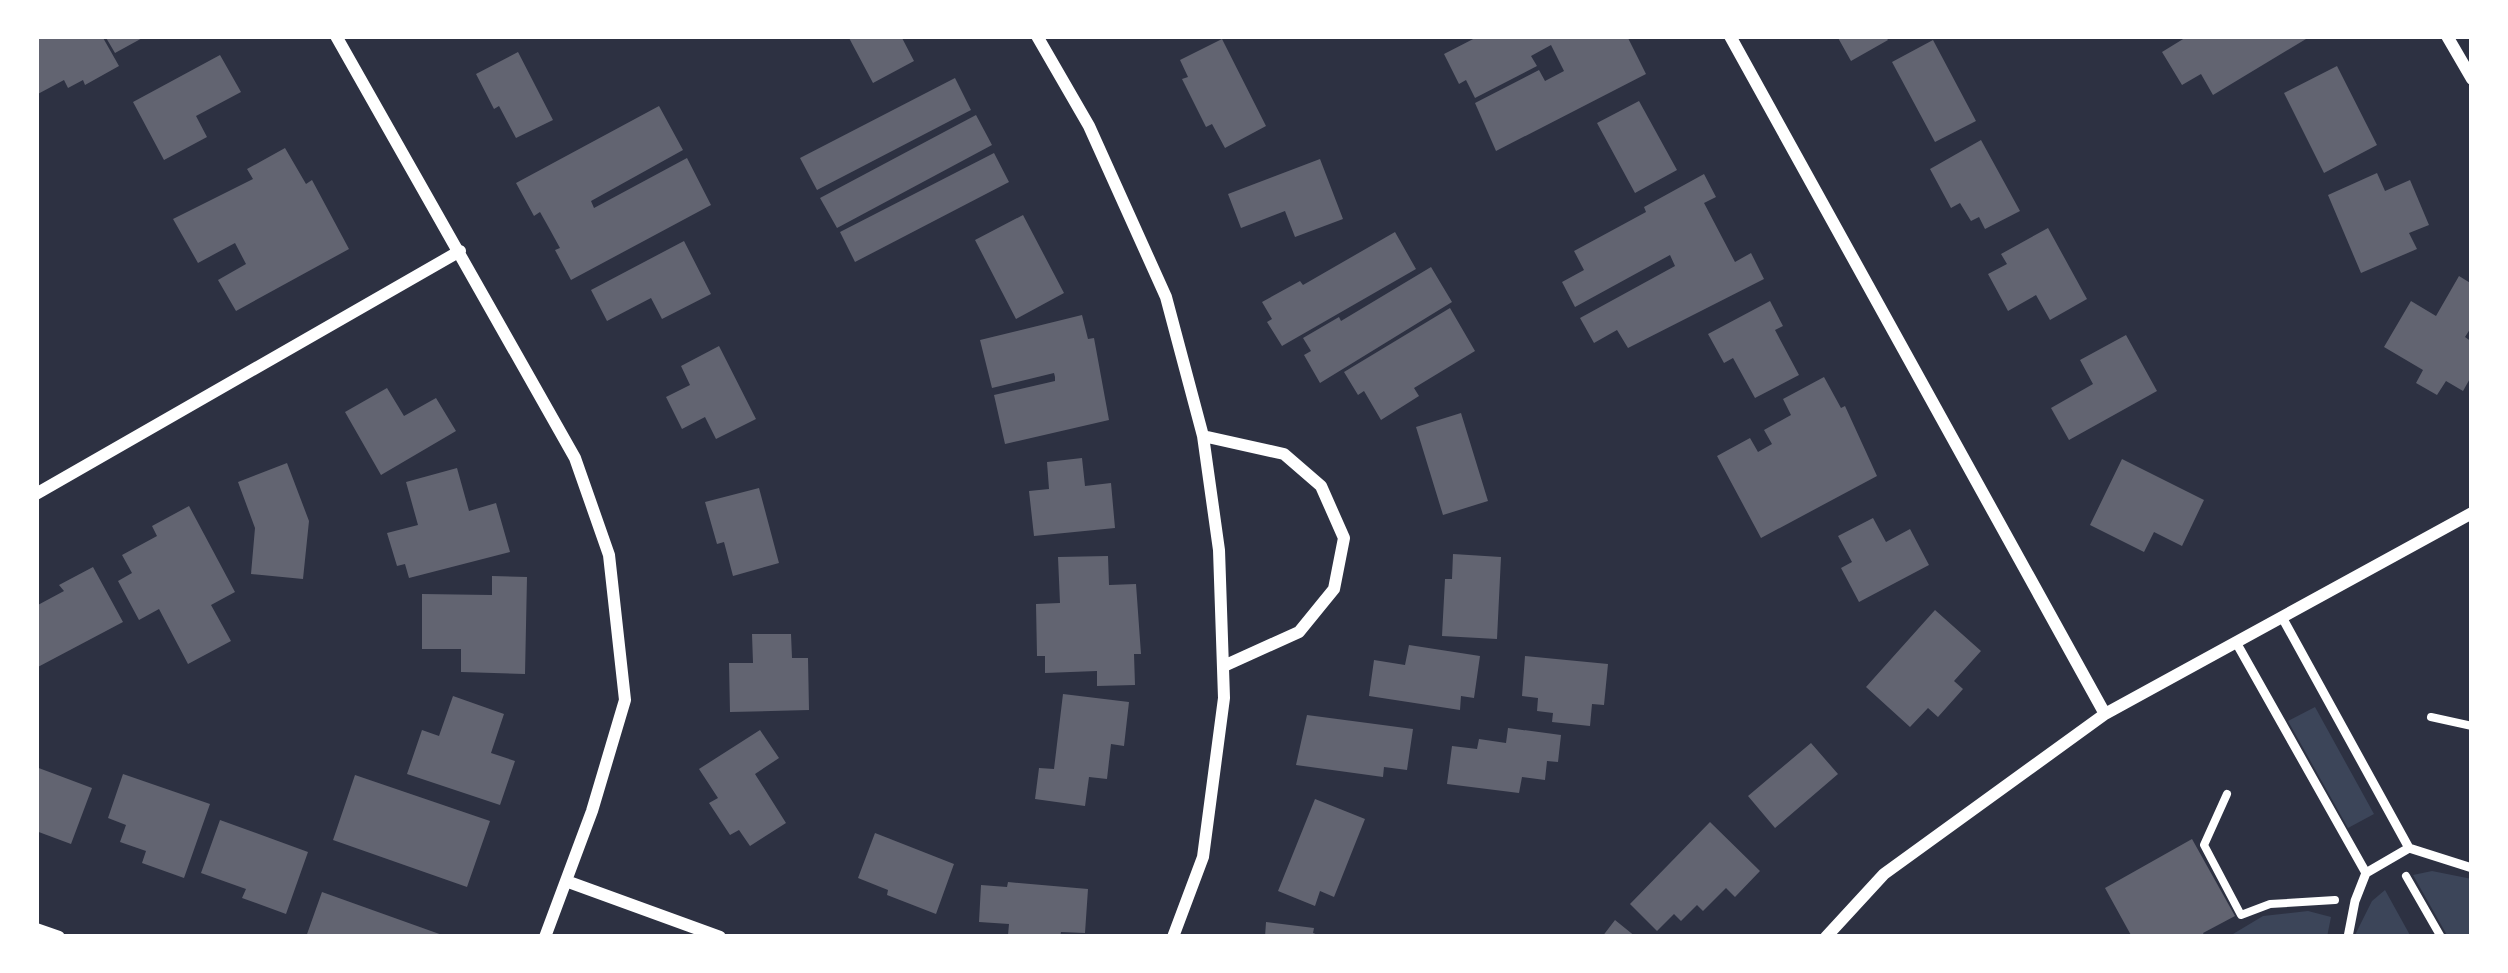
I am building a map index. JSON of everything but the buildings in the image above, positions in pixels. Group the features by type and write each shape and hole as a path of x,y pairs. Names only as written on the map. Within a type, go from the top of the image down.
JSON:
{"street":[{"path":"336,36 575,458 609,555 625,700 545,937"},
{"path":"1036,36 1089,126 1166,297 1202,436 1219,550 1226,665 1203,857 1172,937"},
{"path":"1730,36 2105,714"},
{"path":"2447,36 2472,80"},
{"path":"36,494 460,251"},
{"path":"1202,436 1284,454 1321,486 1344,538 1334,589 1299,632 1226,665"},
{"path":"1826,937 1884,874 2105,714 2472,513"},
{"path":"566,881 721,937"},
{"path":"36,928 59,937"}],"lane":[{"path":"2283,619 2409,848 2472,868"},
{"path":"2237,644 2366,873"},
{"path":"2348,937 2354,901 2366,873 2409,848"}],"path":[{"path":"2431,717 2472,726"},
{"path":"2227,794 2204,845 2241,915 2270,904 2311,898 2354,901"},
{"path":"2395,856 2441,937"}],"shaded area":[{"path":"2315,707 2374,814 2348,828 2288,721"},
{"path":"2432,871 2472,879 2472,937 2448,937 2413,875"},
{"path":"2385,890 2411,937 2354,937 2372,901"},
{"path":"2308,911 2331,917 2327,937 2228,937 2263,916"}]}
